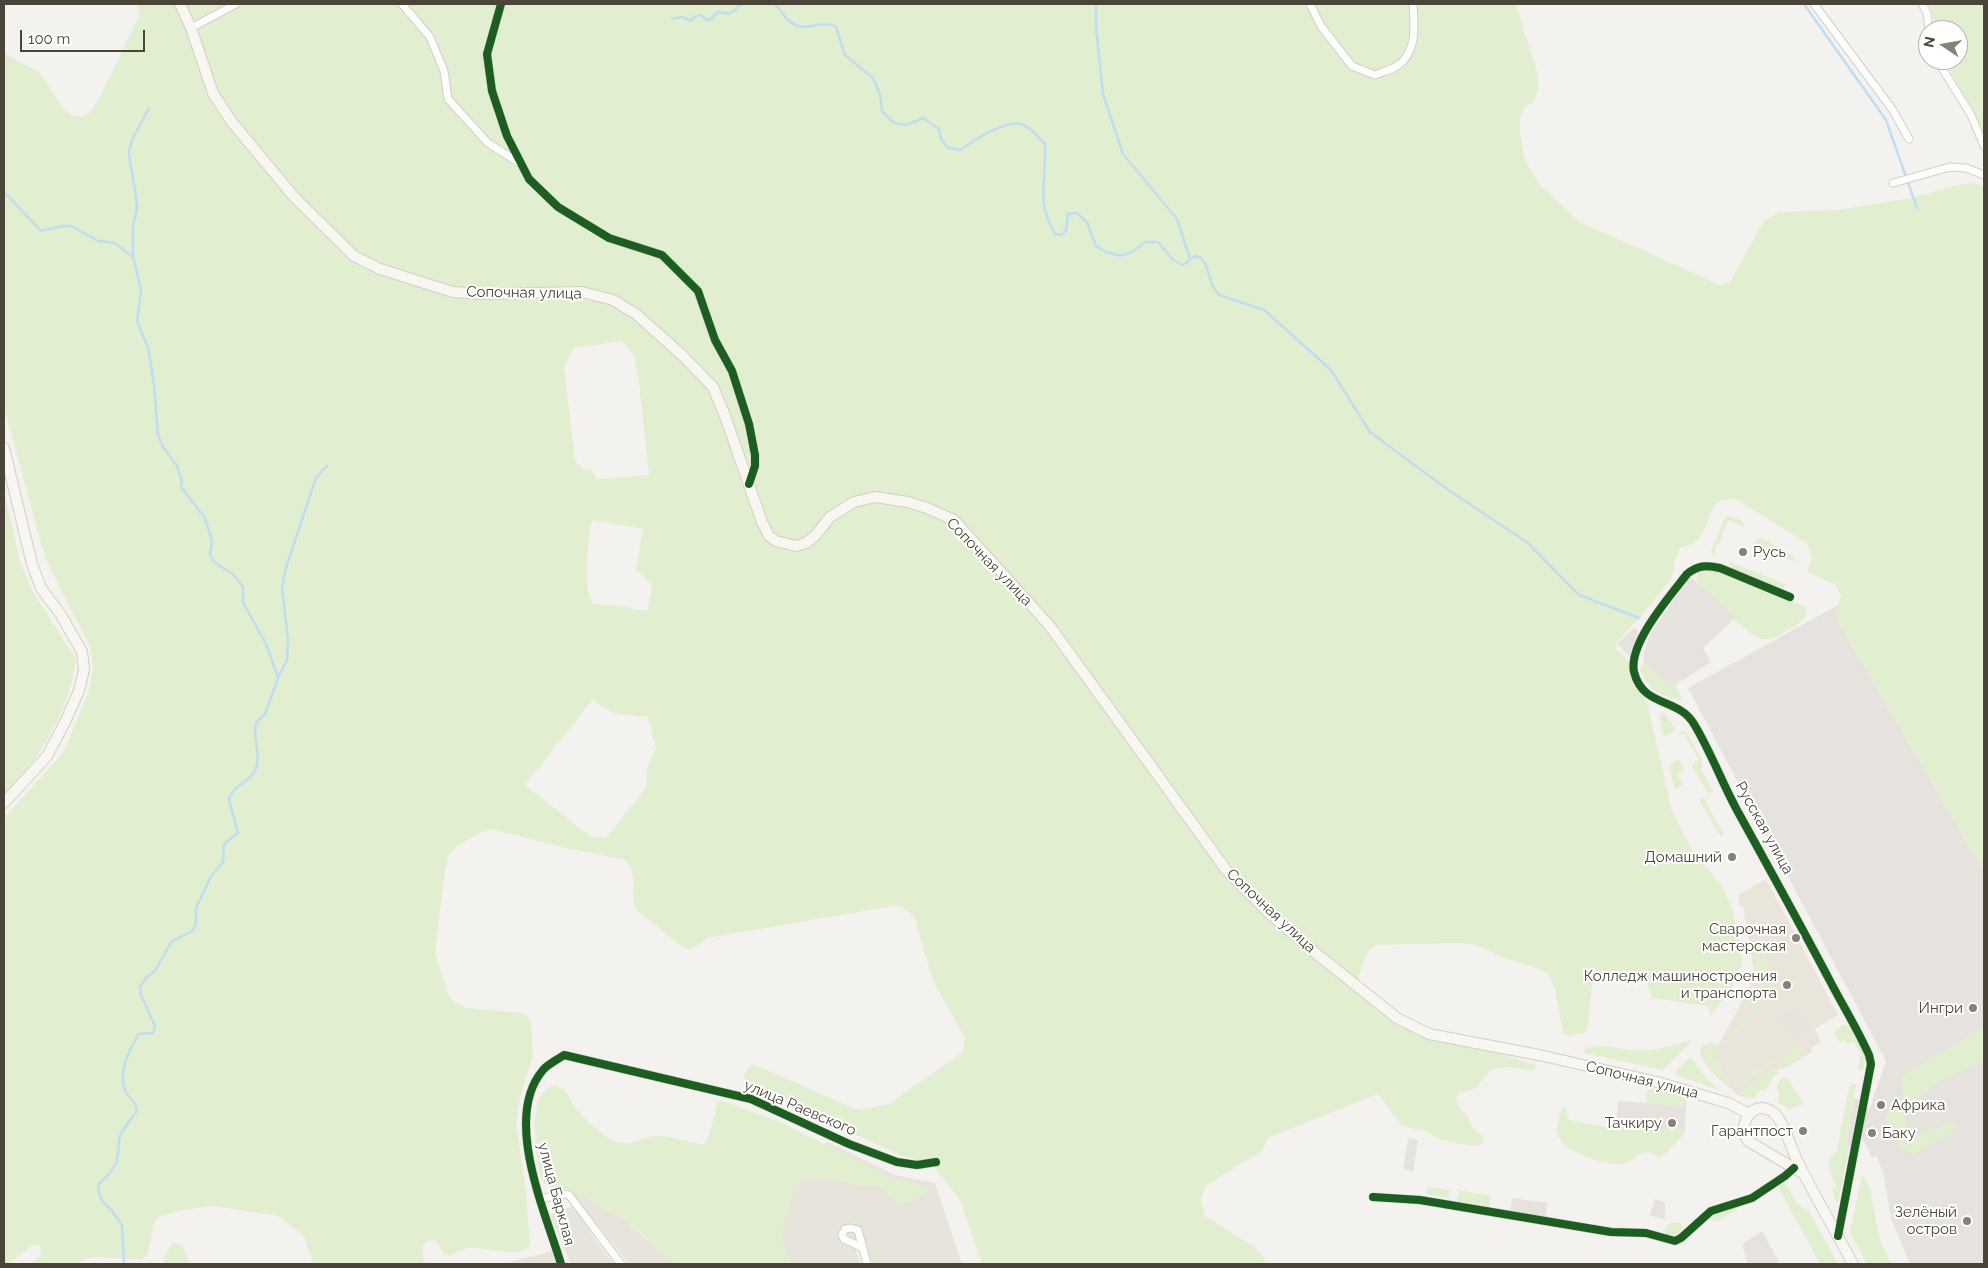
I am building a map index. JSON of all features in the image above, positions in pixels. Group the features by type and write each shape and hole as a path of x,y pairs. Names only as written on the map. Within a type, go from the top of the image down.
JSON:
{"main road":[{"name":"Сопочная улица","path":"180,4 191,28 213,93 231,121 295,198 354,256 380,269 453,292 485,294 582,292 613,300 636,314 682,355 713,387 762,522 769,536 776,541 785,545 796,546 806,542 816,535 830,517 854,502 875,496 908,502 941,513 954,520 1049,625 1227,871 1269,913 1397,1018 1429,1034 1539,1055 1657,1082 1728,1104 1750,1114"},
{"path":"4,448 32,564 41,588 82,652 84,669 79,690 47,756 4,802"},
{"path":"1804,1174 1748,1141 1744,1132 1745,1122 1750,1114 1760,1108 1767,1108 1776,1114 1804,1174 1853,1264"}],"street":[{"path":"191,28 236,4"},
{"path":"402,4 430,37 444,71 448,99 488,143 521,164"},
{"path":"500,4 487,54 492,91 507,136 521,164 529,179 558,206 609,238 662,255 698,291 716,340 732,372 749,424 755,455 755,466 749,484"},
{"path":"1310,4 1321,26 1352,66 1375,75 1398,65 1411,49 1414,37 1413,4"},
{"path":"1814,4 1892,109 1909,138"},
{"path":"1922,4 1927,13 1928,20"},
{"path":"1944,70 1971,115 1984,146"},
{"path":"1893,183 1950,167 1966,168 1984,175"},
{"name":"Русская улица","path":"1790,596 1720,568 1708,566 1695,567 1687,574 1648,626 1639,646 1634,670 1638,682 1651,697 1677,707 1694,724 1726,788 1869,1055 1871,1064 1838,1236"},
{"name":"улица Раевского","path":"564,1055 751,1098 849,1144 897,1162 916,1165 936,1162"},
{"name":"улица Барклая","path":"561,1264 528,1155 526,1122 529,1099 535,1083 543,1070 564,1055"},
{"path":"1372,1197 1427,1201 1611,1232 1646,1233 1675,1241 1681,1238 1711,1211 1752,1198 1794,1168"},
{"name":"улица Барклая","path":"540,1199 563,1194 569,1195 621,1264"},
{"path":"862,1248 867,1264"}],"shaded area":[{"path":"1690,576 1735,618 1703,648 1711,662 1675,685 1663,680 1644,662 1643,657 1650,634"},
{"path":"1840,604 1836,612 1839,624 1984,872 1984,1264 1915,1264 1884,1175 1864,1125 1886,1061 1688,688"},
{"path":"1635,627 1639,634 1631,649 1630,657 1617,644"},
{"name":"Колледж машиностроения и транспорта","path":"1766,879 1838,1015 1815,1029 1821,1042 1811,1048 1813,1052 1779,1069 1741,1097 1733,1091 1715,1058 1718,1046 1755,977 1743,907 1739,906 1738,895"},
{"path":"1794,1008 1807,1031 1793,1038 1780,1016"},
{"path":"1854,1098 1859,1099 1851,1147 1846,1146"},
{"path":"1618,1101 1686,1106 1685,1129 1616,1129"},
{"path":"1868,1108 1875,1123 1869,1126 1881,1154 1872,1158 1860,1134 1864,1113"},
{"path":"1408,1138 1418,1140 1413,1172 1403,1169"},
{"path":"828,1142 895,1175 935,1183 962,1264 872,1264 865,1240 854,1244 860,1264 778,1264 749,1190"},
{"path":"1907,1156 1916,1173 1922,1170 1973,1264 1937,1264 1935,1261 1931,1263 1928,1259 1918,1264 1910,1264 1891,1219 1884,1176 1893,1162"},
{"path":"567,1187 626,1221 676,1264 629,1264"},
{"path":"1512,1198 1548,1203 1545,1218 1510,1213"},
{"path":"1655,1199 1665,1203 1665,1220 1650,1215"},
{"path":"573,1206 614,1264 571,1264 550,1215"},
{"path":"1762,1231 1780,1264 1750,1264 1747,1262 1742,1244"},
{"path":"552,1251 556,1264 503,1264"}],"green space":[{"path":"138,4 1516,4 1538,75 1538,90 1534,101 1525,107 1520,116 1520,132 1524,158 1539,184 1580,222 1720,285 1730,282 1764,221 1780,212 1837,210 1911,198 1961,184 1975,183 1984,187 1984,872 1839,624 1836,612 1841,596 1835,584 1809,573 1808,569 1812,558 1808,544 1736,499 1727,499 1715,505 1698,539 1680,548 1674,562 1674,570 1670,580 1644,613 1617,642 1616,649 1625,657 1629,664 1629,672 1634,686 1647,701 1672,812 1694,853 1722,885 1732,909 1742,959 1733,986 1711,1016 1708,1006 1652,998 1646,980 1617,977 1603,978 1592,985 1588,1027 1584,1033 1569,1036 1563,1033 1555,990 1550,976 1540,969 1505,958 1473,944 1376,945 1367,953 1359,975 1359,989 1370,1005 1399,1024 1434,1041 1485,1049 1537,1067 1532,1071 1496,1068 1487,1073 1477,1087 1460,1092 1456,1098 1459,1108 1467,1114 1472,1128 1483,1136 1484,1142 1479,1146 1459,1144 1440,1139 1425,1131 1402,1126 1378,1094 1268,1138 1262,1151 1205,1186 1201,1201 1205,1216 1255,1247 1268,1264 982,1264 960,1200 933,1165 900,1155 826,1121 745,1079 744,1076 750,1065 755,1065 853,1108 862,1110 889,1104 963,1052 965,1038 934,983 914,916 898,905 708,938 691,949 684,948 637,911 632,873 630,866 625,860 566,848 492,829 458,845 448,856 435,953 448,994 454,1002 466,1008 522,1013 528,1016 531,1024 533,1056 520,1097 516,1122 526,1193 530,1246 517,1252 468,1248 450,1256 444,1254 436,1241 431,1241 424,1244 423,1247 425,1264 313,1264 304,1236 278,1216 214,1206 182,1210 158,1217 154,1224 147,1256 141,1260 97,1257 87,1258 77,1264 30,1264 41,1256 40,1245 35,1244 8,1264 4,1264 4,818 63,753 89,691 93,666 90,647 45,558 4,407 4,53 40,73 65,111 80,117 89,113 99,99 139,16","holes":["622,341 634,355 649,475 597,479 591,469 584,470 575,461 564,367 574,348","593,520 643,529 636,569 652,586 648,610 594,604 590,597 587,578 590,526","593,699 608,710 619,714 648,717 656,748 647,768 646,788 606,838 591,837 525,785"]},
{"path":"1930,4 1984,4 1984,138 1973,110 1950,70 1968,70 1968,20 1934,20"},
{"path":"4,491 20,562 34,594 76,659 68,696 51,732 41,750 4,795"},
{"path":"1728,516 1741,520 1745,527 1728,520 1719,544 1717,544 1714,556 1711,551 1725,518"},
{"path":"1762,538 1794,557 1796,562 1753,545 1757,539"},
{"path":"1728,561 1787,585 1780,590 1731,570"},
{"path":"1703,569 1722,571 1797,603 1805,607 1806,615 1800,622 1781,635 1770,639 1762,639 1737,622 1700,585 1696,579 1699,571"},
{"path":"1644,662 1663,680 1675,685 1683,701 1662,695 1647,683 1640,669"},
{"path":"1664,712 1676,730 1664,737 1659,717"},
{"path":"1683,731 1687,733 1702,760 1702,771 1713,791 1708,794 1691,765 1699,760 1684,733 1677,735"},
{"path":"1679,759 1685,770 1677,774 1683,785 1675,789 1669,765"},
{"path":"1703,797 1724,835 1721,837 1699,800"},
{"path":"1759,945 1778,982 1759,992 1763,980 1757,975 1753,948"},
{"path":"1781,987 1783,990 1749,1009 1755,1000"},
{"path":"1744,1013 1751,1023 1734,1033 1734,1031"},
{"path":"1843,1025 1850,1026 1863,1052 1864,1063 1863,1069 1860,1071 1858,1069 1861,1054 1853,1041 1847,1045 1844,1040 1840,1043 1834,1032"},
{"path":"1984,1026 1984,1061 1940,1081 1906,1108 1905,1111 1906,1122 1913,1134 1920,1134 1950,1122 1956,1124 1956,1130 1914,1154 1903,1149 1896,1140 1885,1117 1889,1110 1902,1098 1904,1092 1901,1082 1904,1074"},
{"path":"1694,1039 1663,1070 1584,1053 1584,1050 1593,1046 1646,1050"},
{"path":"1711,1042 1718,1046 1715,1059 1733,1091 1711,1071 1703,1060 1700,1047"},
{"path":"1796,1046 1802,1058 1782,1070 1779,1063 1781,1055"},
{"path":"1691,1057 1704,1076 1719,1090 1676,1075 1675,1071"},
{"path":"1774,1058 1774,1063 1744,1082 1743,1078"},
{"path":"1775,1067 1778,1073 1773,1077 1766,1090 1757,1091 1755,1097 1751,1098 1740,1094 1745,1089"},
{"path":"1783,1077 1788,1079 1804,1104 1790,1109 1777,1102 1779,1096 1777,1084"},
{"path":"1854,1083 1856,1085 1846,1146 1849,1150 1838,1203 1832,1190 1837,1187 1830,1172 1829,1164 1837,1150 1849,1086"},
{"path":"555,1085 563,1089 577,1110 588,1122 617,1142 629,1143 658,1136 703,1144 707,1141 718,1102 723,1101 780,1122 895,1179 926,1185 928,1191 913,1201 897,1204 884,1190 877,1186 856,1185 836,1180 804,1180 793,1192 783,1230 783,1245 793,1264 676,1264 620,1217 573,1191 550,1186 542,1181 537,1152 535,1118 541,1097 546,1089"},
{"path":"1650,1088 1676,1092 1687,1101 1686,1106 1647,1103 1646,1094"},
{"path":"1564,1107 1567,1109 1567,1117 1570,1120 1616,1129 1685,1129 1683,1136 1660,1158 1644,1152 1629,1162 1615,1164 1594,1160 1572,1150 1564,1144 1559,1137 1557,1129 1558,1120"},
{"path":"1862,1175 1869,1187 1881,1243 1892,1264 1867,1264 1851,1235 1850,1231"},
{"path":"1783,1183 1787,1186 1796,1202 1803,1208 1808,1209 1838,1264 1820,1264 1778,1187"},
{"path":"1428,1187 1450,1190 1448,1198 1426,1194"},
{"path":"1459,1190 1491,1196 1489,1207 1457,1202"},
{"path":"1743,1205 1719,1221 1709,1220 1714,1213"},
{"path":"1674,1222 1680,1223 1683,1227 1678,1236 1666,1235 1665,1229"},
{"path":"173,1243 182,1245 189,1264 165,1263 164,1257"}],"waterway":[{"path":"672,19 682,17 691,21 700,15 709,21 718,12 731,13 741,4"},
{"path":"775,4 788,20 798,26 808,27 826,24 836,27 845,55 873,78 880,94 882,111 894,123 906,125 923,118 939,129 941,139 948,148 960,150 998,128 1014,124 1025,125 1045,144 1043,190 1045,211 1055,234 1062,235 1066,230 1068,214 1077,213 1087,222 1096,246 1106,252 1120,256 1130,253 1146,242 1158,242 1173,260 1183,265 1190,260"},
{"path":"1096,4 1096,27 1103,94 1123,154 1177,219 1190,259 1196,256 1201,258 1206,265 1212,285 1219,295 1264,310 1331,370 1370,432 1447,489 1528,543 1579,595 1639,618"},
{"path":"1804,4 1886,120 1917,208"},
{"path":"124,1264 122,1225 102,1201 98,1189 99,1184 111,1172 117,1161 120,1135 137,1110 135,1104 126,1093 123,1083 126,1061 139,1034 153,1033 155,1026 141,995 140,987 147,977 155,971 171,942 192,931 196,924 196,908 211,876 223,862 224,844 238,833 229,800 230,796 255,771 258,759 255,735 256,723 265,714 278,678 267,646 243,602 243,587 234,575 214,562 210,555 212,541 205,518 181,487 182,481 177,466 163,447 158,435 154,384 148,348 137,321 141,290 133,257 133,226 137,209 129,151 133,138 149,108"},
{"path":"4,193 41,231 71,226 98,241 115,243 133,257"},
{"path":"278,678 287,660 288,640 282,588 285,571 316,478 327,466"}],"cycle path":[{"path":"501,4 487,54 492,91 507,136 529,179 558,207 609,238 662,255 698,291 715,340 732,371 749,424 755,455 755,466 749,484"},
{"path":"1790,597 1720,568 1699,567 1687,574 1652,620 1638,647 1634,660 1634,672 1645,692 1687,715 1694,724 1738,812 1869,1055 1871,1064 1838,1236"},
{"path":"561,1264 531,1166 526,1113 531,1090 543,1070 564,1055 751,1099 849,1144 897,1162 917,1165 936,1162"},
{"path":"1373,1197 1420,1200 1611,1232 1646,1233 1675,1241 1681,1238 1711,1211 1752,1198 1794,1168"}],"place":[{"name":"Русь","path":"1743,552"},
{"name":"Домашний","path":"1732,857"},
{"name":"Сварочная мастерская","path":"1796,938"},
{"name":"Колледж машиностроения и транспорта","path":"1787,985"},
{"name":"Ингри","path":"1973,1008"},
{"name":"Африка","path":"1881,1105"},
{"name":"Тачкиру","path":"1672,1123"},
{"name":"Гарантпост","path":"1803,1131"},
{"name":"Баку","path":"1872,1133"},
{"name":"Зелёный остров","path":"1967,1221"}]}
